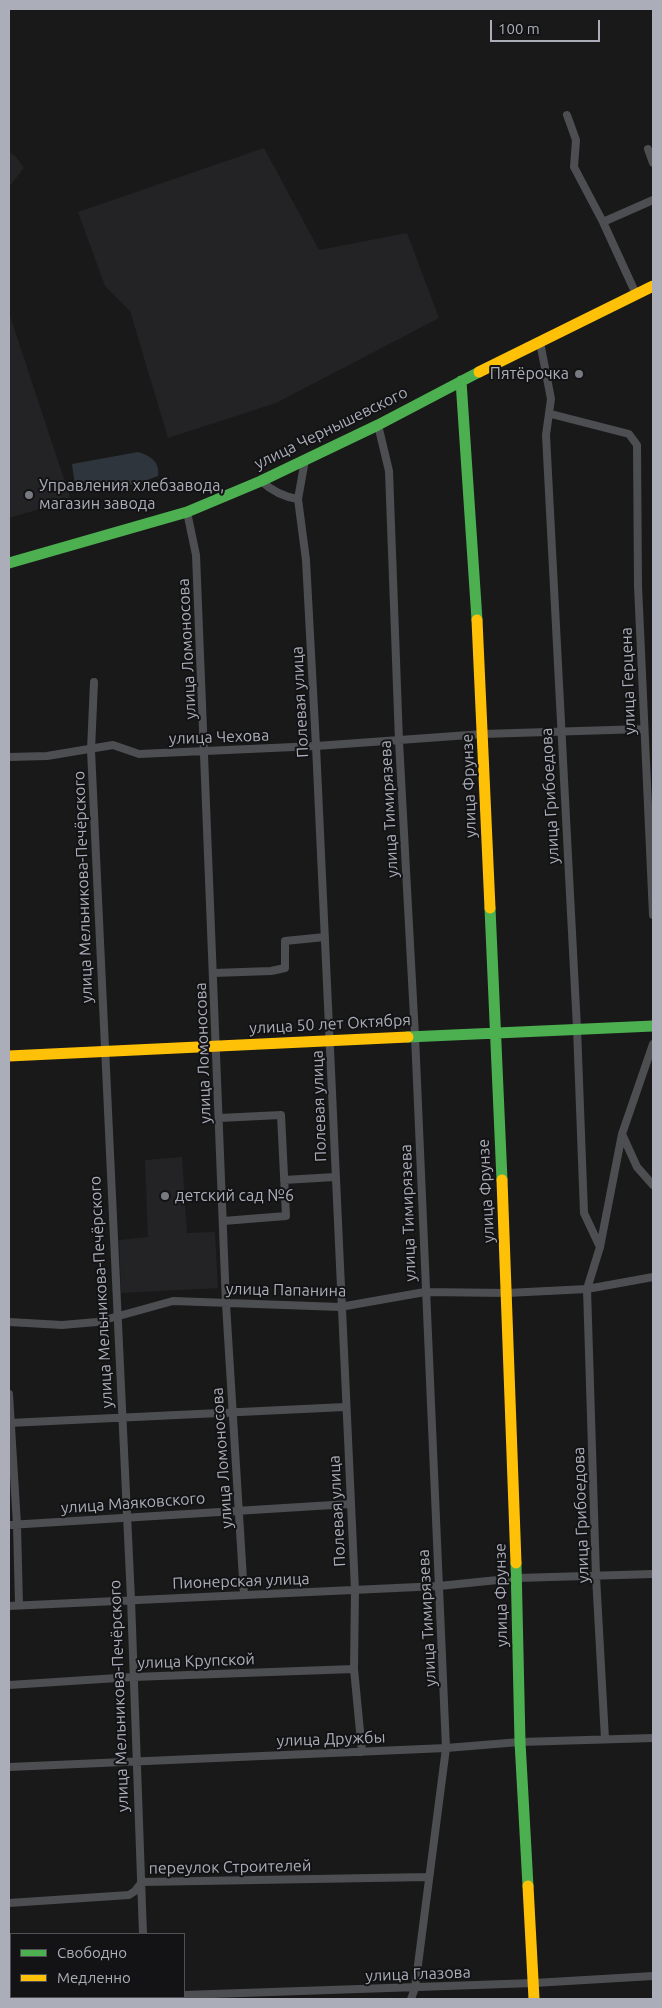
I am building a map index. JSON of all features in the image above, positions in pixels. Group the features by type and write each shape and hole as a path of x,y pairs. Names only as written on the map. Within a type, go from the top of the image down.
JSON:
{"street":[{"path":"567,115 576,140 574,167 603,222 636,294"},
{"path":"648,149 653,163"},
{"path":"603,222 653,200"},
{"name":"улица Чернышевского","path":"9,563 187,512 261,481 378,425 460,381 653,286"},
{"name":"улица Грибоедова","path":"540,342 551,399 546,435 577,1028 584,1213 600,1247"},
{"name":"улица Фрунзе","path":"460,381 465,418 484,734 507,1293 517,1578 520,1742 534,1999"},
{"name":"улица Герцена","path":"550,414 629,434 637,445 638,586 643,730 653,915"},
{"name":"улица Тимирязева","path":"378,425 389,471 399,741 446,1748 415,1988 411,1999"},
{"name":"Полевая улица","path":"305,460 298,499 306,560 316,746 340,1307 355,1590 354,1669 362,1752"},
{"path":"261,481 278,493 298,499"},
{"name":"улица Ломоносова","path":"187,512 196,555 226,1304 244,1595"},
{"name":"улица Мельникова-Печёрского","path":"94,682 91,750 116,1316 131,1599 135,1760 143,1933"},
{"name":"улица Чехова","path":"9,758 47,756 113,745 139,754 316,746 484,734 643,730"},
{"path":"214,973 271,971 285,968 286,941 325,937"},
{"name":"улица 50 лет Октября","path":"9,1056 577,1028 653,1026"},
{"path":"653,1044 622,1134 637,1167 653,1185"},
{"path":"219,1118 281,1115 286,1216 223,1221"},
{"name":"улица Грибоедова","path":"606,1739 596,1576 587,1289 600,1247 622,1134"},
{"path":"284,1180 335,1177"},
{"name":"улица Папанина","path":"9,1322 62,1325 97,1322 173,1301 340,1307 425,1292 507,1293 587,1289 653,1277"},
{"path":"9,1394 13,1525 19,1606"},
{"path":"10,1423 233,1414 345,1407"},
{"name":"улица Маяковского","path":"13,1525 350,1504"},
{"name":"Пионерская улица","path":"9,1606 439,1586 517,1578 653,1574"},
{"name":"улица Крупской","path":"9,1685 133,1677 354,1669"},
{"name":"улица Дружбы","path":"9,1767 135,1760 446,1748 520,1742 653,1738"},
{"name":"переулок Строителей","path":"9,1902 129,1895 136,1891 142,1882 428,1877"},
{"name":"улица Глазова","path":"185,1995 534,1984 653,1976"},
{"path":"60,1999 98,1998"}],"shaded area":[{"path":"264,148 319,250 407,233 439,318 276,403 168,438 130,311 105,286 78,212"},
{"path":"9,152 16,157 24,168 9,187"},
{"path":"9,313 71,500 9,518"},
{"path":"138,452 154,460 158,467 158,476 136,484 80,490 75,486 72,464"},
{"name":"детский сад №6","path":"182,1157 187,1233 215,1232 218,1288 121,1293 119,1240 148,1237 145,1160"}],"traffic: fast":[{"path":"9,563 187,512 261,481 378,425 479,372"},
{"path":"461,381 477,620"},
{"path":"490,908 502,1180"},
{"path":"408,1037 653,1026"},
{"path":"516,1563 520,1742 528,1886"}],"traffic: slow":[{"path":"479,372 653,286"},
{"path":"477,620 490,908"},
{"path":"9,1056 408,1037"},
{"path":"502,1180 516,1563"},
{"path":"528,1886 534,1999"}],"place":[{"name":"Пятёрочка","path":"579,374"},
{"name":"Управления хлебзавода, магазин завода","path":"29,495"},
{"name":"детский сад №6","path":"165,1196"}]}
